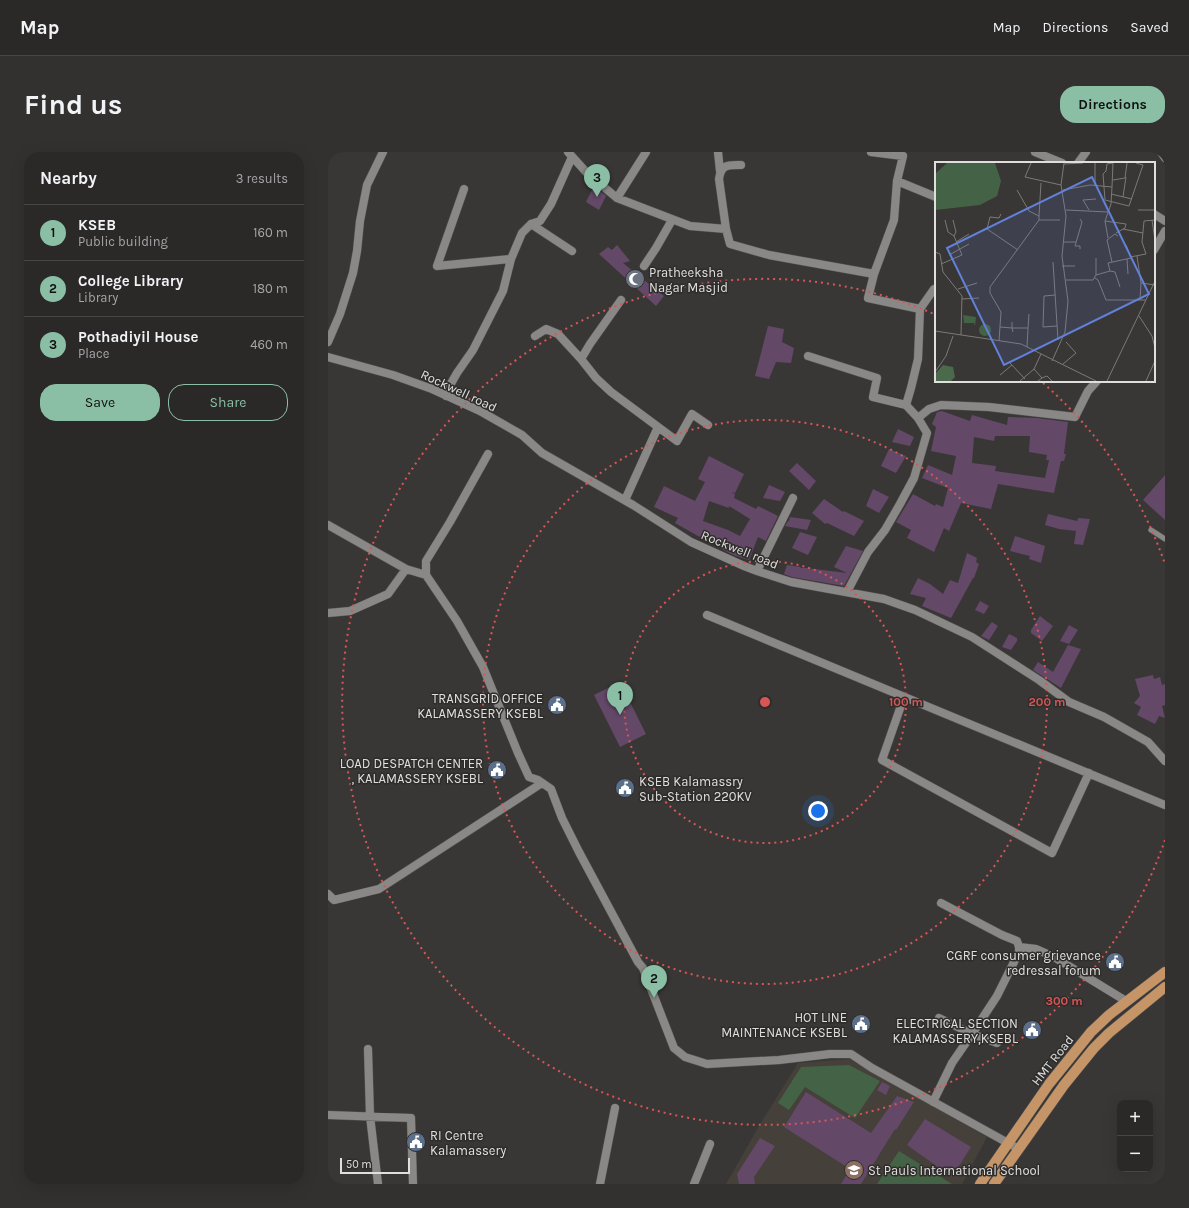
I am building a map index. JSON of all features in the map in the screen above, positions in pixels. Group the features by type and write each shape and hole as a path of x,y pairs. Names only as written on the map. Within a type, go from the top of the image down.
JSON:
{"main road":[{"name":"HMT Road","path":"980,1184 1041,1095 1091,1032 1126,1001 1165,972"},
{"name":"HMT Road","path":"994,1184 1064,1085 1094,1048 1108,1033 1165,987"}],"street":[{"path":"617,198 646,152"},
{"path":"718,152 720,171 719,179 726,230 730,244 769,255 874,274"},
{"path":"871,152 897,154 903,156 897,182 894,220 874,274 868,298 920,309"},
{"path":"1035,152 1060,162"},
{"path":"1079,162 1086,152"},
{"path":"1160,152 1165,158"},
{"path":"328,342 340,314 353,273 360,221 367,185 381,153"},
{"path":"446,396 457,373 473,350 503,291 511,259 522,233 532,224 540,221 552,204 570,155 587,173 617,198 690,226 726,230"},
{"path":"720,171 724,167 741,165"},
{"path":"897,182 935,197"},
{"path":"464,189 437,266 511,259"},
{"path":"1155,215 1165,221"},
{"path":"644,266 672,220"},
{"path":"532,224 572,251"},
{"path":"1155,248 1165,231"},
{"path":"906,405 918,359 920,309 935,289"},
{"path":"581,359 621,300"},
{"path":"535,336 546,329 558,334 610,392 677,441 692,414 708,425"},
{"path":"808,356 876,378 873,397 906,405 918,418 927,433 914,478 885,530 868,552 847,592"},
{"name":"Rockwell road","path":"328,357 393,374 480,411 522,435 542,453 625,500 691,542 757,572 791,582 884,599 915,610 972,637 1039,680 1069,702 1104,717 1148,742 1165,762"},
{"path":"918,418 929,409 941,405 989,407 1075,417 1088,391 1096,382"},
{"path":"625,500 658,427"},
{"path":"488,454 450,522 426,561 426,575 457,621 483,667 529,777 551,789 562,818 579,852 642,968 674,1048 685,1057 707,1064 779,1060 830,1054 851,1054 872,1068 1018,1149"},
{"path":"757,572 793,498"},
{"path":"328,525 406,569 426,575"},
{"path":"328,613 350,611 388,594 406,569"},
{"path":"707,616 1165,805"},
{"path":"904,697 882,760 1052,852 1089,774"},
{"path":"328,894 334,900 379,889 542,783"},
{"path":"933,1102 952,1064 997,996 1019,952 1017,941 1002,935 941,903"},
{"path":"1019,947 1036,949 1054,957 1126,1001"},
{"path":"939,1018 972,1034 997,1042"},
{"path":"368,1049 370,1116 378,1184"},
{"path":"600,1184 614,1108"},
{"path":"328,1115 411,1118 413,1184"},
{"path":"694,1184 710,1144"}],"lane":[{"path":"1151,530 1165,539"}],"shaded area":[{"path":"849,1059 987,1137 962,1184 726,1184 759,1126 798,1063"}],"green space":[{"path":"849,1065 880,1081 855,1118 805,1087 789,1110 778,1103 801,1067"},
{"path":"899,1151 952,1184 877,1184"}],"building":[{"path":"594,186 606,196 599,210 586,202"},
{"name":"Pratheeksha Nagar Masjid","path":"617,245 630,261 623,263 664,296 656,306 599,254 608,247 612,250"},
{"path":"768,326 784,329 782,342 794,348 791,363 776,362 769,379 755,376"},
{"path":"942,411 970,421 972,415 1007,425 1008,417 1037,418 1068,422 1064,454 1066,454 1064,461 1061,461 1054,493 998,484 991,509 961,503 949,531 944,528 934,552 907,538 911,530 896,522 913,494 935,506 936,504 943,507 948,488 922,478 928,465 952,475 956,456 931,451 936,427 932,424 937,412","holes":["995,436 1030,436 1029,452 1047,455 1046,460 1049,460 1045,478 995,471 996,466 972,463 974,437 994,441"]},
{"path":"898,429 914,437 910,446 892,442"},
{"path":"889,449 906,456 896,473 881,466"},
{"path":"709,456 744,474 735,493 731,492 735,494 734,498 756,509 758,506 778,516 766,541 758,537 749,560 733,555 720,548 721,545 698,536 675,523 678,518 654,507 664,486 695,501 705,482 698,479","holes":["709,501 729,508 729,506 750,519 740,536 703,521"]},
{"path":"797,463 816,481 809,490 789,471"},
{"path":"1165,475 1165,520 1143,500"},
{"path":"769,485 785,492 780,501 763,498"},
{"path":"873,489 889,497 879,513 866,506"},
{"path":"824,499 843,512 844,511 864,521 854,536 827,523 825,524 812,513"},
{"path":"1048,514 1077,521 1078,518 1090,519 1083,545 1074,544 1076,531 1059,529 1045,525"},
{"path":"790,517 811,520 807,530 785,526"},
{"path":"800,532 817,537 808,555 792,548"},
{"path":"1015,536 1045,546 1041,563 1029,559 1030,556 1010,551"},
{"path":"846,546 863,551 844,586 792,577 784,574 787,565 801,567 800,568 847,573 834,567"},
{"path":"967,553 977,558 976,562 979,564 974,578 951,618 922,606 926,598 910,594 918,578 930,584 943,594 950,580 958,583"},
{"path":"980,601 989,606 984,614 975,610"},
{"path":"1040,616 1053,626 1042,641 1031,633 1031,630"},
{"path":"992,622 998,626 989,640 981,636"},
{"path":"1069,625 1078,630 1069,644 1060,641"},
{"path":"1009,634 1017,638 1017,641 1011,650 1002,647"},
{"path":"1068,645 1081,649 1061,688 1033,670 1038,662 1053,672"},
{"path":"1153,675 1154,679 1160,677 1162,685 1165,684 1165,705 1162,706 1165,718 1159,716 1155,724 1137,715 1141,707 1134,703 1140,696 1135,679"},
{"path":"620,682 646,734 620,747 594,695"},
{"path":"882,1082 890,1086 886,1095 877,1090"},
{"path":"806,1092 871,1133 897,1096 914,1102 896,1130 895,1129 861,1184 841,1184 850,1169 784,1127"},
{"path":"925,1119 971,1147 952,1177 907,1145"},
{"path":"760,1138 775,1146 754,1177 755,1184 739,1184 737,1174"}],"place":[{"name":"Pothadiyil House","path":"597,197"},
{"name":"Pratheeksha Nagar Masjid","path":"635,279"},
{"name":"TRANSGRID OFFICE KALAMASSERY KSEBL","path":"557,705"},
{"name":"KSEB","path":"620,715"},
{"name":"LOAD DESPATCH CENTER , KALAMASSERY KSEBL","path":"497,770"},
{"name":"KSEB Kalamassry Sub-Station 220KV","path":"625,788"},
{"name":"CGRF consumer grievance redressal forum","path":"1115,962"},
{"name":"College Library","path":"654,998"},
{"name":"HOT LINE MAINTENANCE KSEBL","path":"861,1024"},
{"name":"ELECTRICAL SECTION KALAMASSERY,KSEBL","path":"1032,1030"},
{"name":"RI Centre Kalamassery","path":"416,1142"},
{"name":"St Pauls International School","path":"854,1170"}]}
